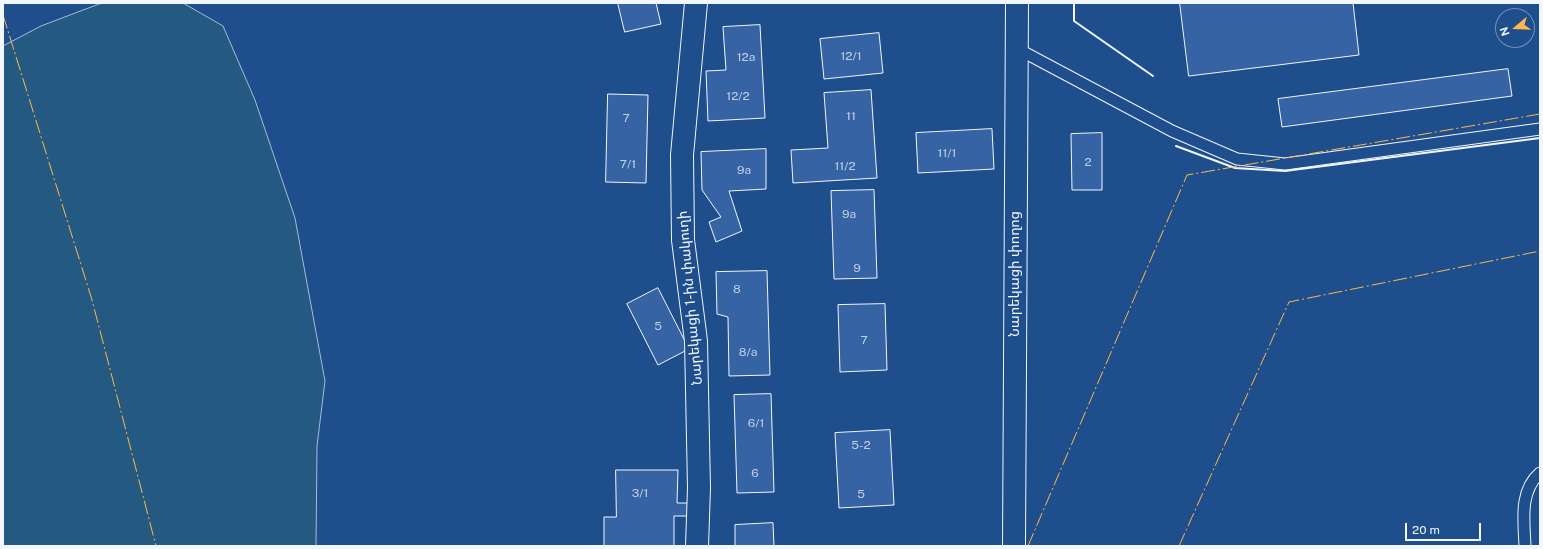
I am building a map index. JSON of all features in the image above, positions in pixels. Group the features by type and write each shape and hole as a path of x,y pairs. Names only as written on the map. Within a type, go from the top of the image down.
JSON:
{"main road":[{"name":"Նարեկացի 1-ին փակուղի","path":"696,3 682,154 683,240 696,341 699,488 697,546"},
{"name":"Նարեկացի փողոց","path":"1014,546 1017,3"}],"lane":[{"path":"1016,48 1172,131 1237,159 1285,164 1540,129"},
{"path":"1525,546 1524,503 1532,479 1540,473"}],"shaded area":[{"path":"183,3 223,26 255,100 295,218 325,381 317,446 316,546 3,546 3,46 41,26 99,4"}],"building":[{"path":"618,3 656,3 661,24 625,32"},
{"path":"1180,3 1353,3 1359,55 1189,76"},
{"path":"760,25 765,118 708,121 706,71 726,70 723,27"},
{"path":"879,33 883,73 824,79 820,39"},
{"path":"1508,69 1512,96 1282,127 1278,99"},
{"path":"871,90 877,178 793,183 791,150 828,148 824,93"},
{"path":"608,94 648,95 646,183 606,182"},
{"path":"992,129 994,169 918,173 916,133"},
{"path":"1102,133 1102,190 1072,190 1071,134"},
{"path":"766,149 766,189 729,191 742,231 716,242 709,222 721,217 702,190 701,152"},
{"path":"874,190 877,278 834,279 831,191"},
{"path":"767,271 770,375 729,376 728,317 717,314 716,272"},
{"path":"658,288 689,349 658,365 627,304"},
{"path":"885,304 887,370 840,372 838,305"},
{"path":"771,394 774,492 737,493 734,395"},
{"path":"890,430 894,505 839,508 835,433"},
{"path":"616,470 678,470 677,503 692,503 692,516 674,516 674,546 604,546 604,517 616,517"},
{"path":"773,523 774,546 735,546 735,525"}],"wall":[{"path":"1074,3 1074,21 1153,76"},
{"path":"1176,146 1235,168 1285,171 1540,138"}],"power":[{"path":"3,15 92,300 156,546"},
{"path":"1028,546 1187,175 1540,114"},
{"path":"1179,546 1289,302 1540,251"}]}
